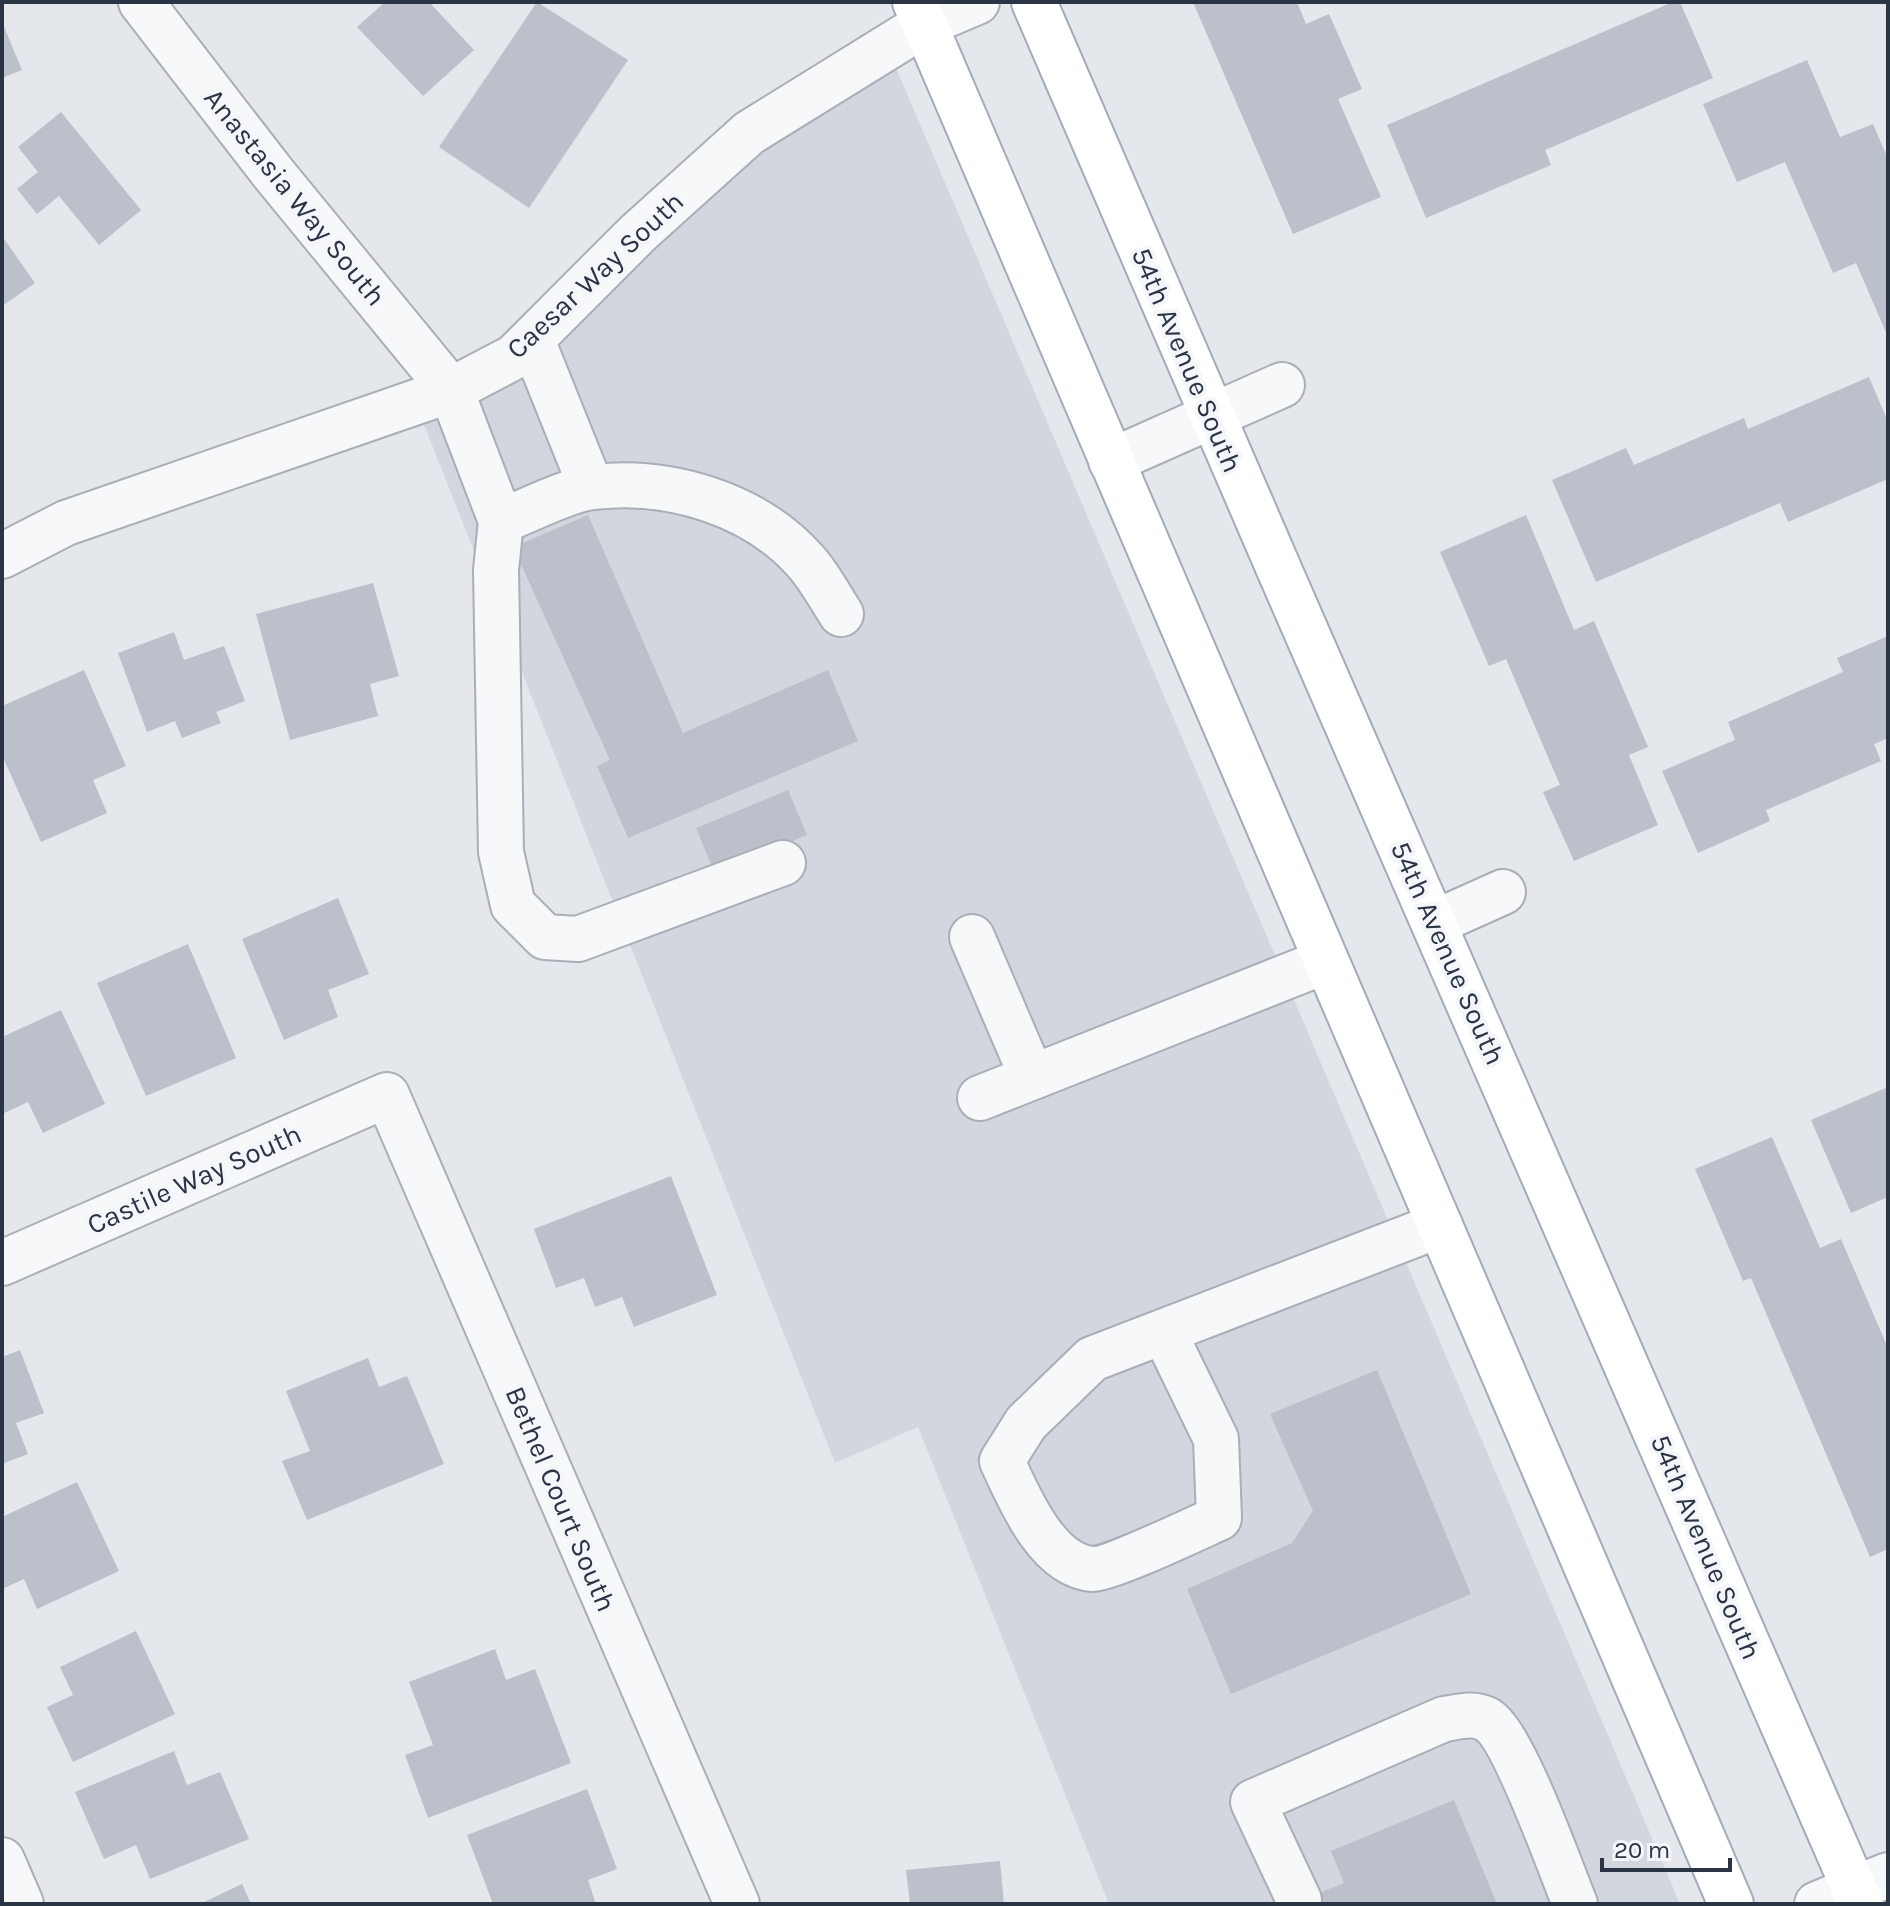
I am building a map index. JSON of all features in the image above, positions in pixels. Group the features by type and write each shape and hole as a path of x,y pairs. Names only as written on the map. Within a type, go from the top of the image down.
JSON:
{"main road":[{"name":"54th Avenue South","path":"1034,2 1209,414 1436,922 1855,1893"},
{"path":"920,13 1440,1225 1723,1901"}],"street":[{"name":"Anastasia Way South","path":"141,2 273,173 451,390 501,521"},
{"name":"Caesar Way South","path":"2,556 66,523 451,390 514,357 638,233 749,133 920,13 977,2"},
{"path":"532,340 591,487"},
{"path":"1111,461 1209,414 1282,385"},
{"path":"783,863 578,939 545,937 513,905 501,852 496,570 501,521 591,487 645,486 710,498 762,525 806,562 841,614"},
{"path":"1436,922 1503,892"},
{"path":"972,937 1032,1077"},
{"path":"980,1098 1326,961"},
{"name":"Castile Way South","path":"2,1263 387,1095"},
{"name":"Bethel Court South","path":"387,1095 737,1904"},
{"path":"1164,1332 1216,1439 1219,1518 1097,1570 1071,1565 1029,1518 1002,1461 1026,1423 1092,1359 1440,1225"},
{"path":"1299,1900 1253,1802 1444,1719 1474,1714 1490,1721 1515,1759 1575,1904"},
{"path":"2,1860 21,1904"}],"shaded area":[{"path":"896,68 1680,1904 1109,1904 918,1427 835,1463 423,422 463,408 531,372 655,248 764,150"}],"building":[{"path":"385,2 429,2 474,50 423,96 357,27"},
{"path":"537,2 628,60 529,208 439,147"},
{"path":"1193,2 1297,2 1306,24 1329,14 1362,89 1338,99 1381,197 1293,234"},
{"path":"1673,2 1680,2 1713,78 1545,150 1551,165 1426,218 1387,125"},
{"path":"2,22 22,70 2,78"},
{"path":"1807,60 1840,137 1873,124 1888,159 1888,337 1856,263 1833,273 1785,162 1737,182 1703,104"},
{"path":"61,112 141,210 99,245 59,196 37,214 17,189 38,172 18,147"},
{"path":"2,236 35,283 2,306"},
{"path":"1869,377 1888,422 1888,479 1788,522 1780,503 1596,582 1552,480 1626,448 1634,465 1744,418 1748,429"},
{"path":"588,515 683,733 828,670 858,741 628,838 597,766 610,760 513,547"},
{"path":"1526,515 1574,630 1594,621 1648,747 1629,755 1658,825 1574,861 1543,792 1560,785 1506,659 1489,666 1440,552"},
{"path":"373,583 399,676 370,684 378,716 290,740 256,614"},
{"path":"174,632 184,660 224,646 245,701 216,712 221,723 182,738 175,721 147,732 118,653"},
{"path":"1888,636 1888,738 1874,744 1881,761 1766,810 1770,821 1698,853 1662,771 1735,740 1728,722 1843,672 1837,658"},
{"path":"84,670 126,766 93,780 107,813 41,842 2,755 2,706"},
{"path":"788,790 807,835 715,874 696,828"},
{"path":"338,898 369,974 328,990 338,1017 284,1040 242,939"},
{"path":"188,944 236,1058 146,1096 97,983"},
{"path":"61,1010 105,1104 43,1133 28,1102 2,1114 2,1037"},
{"path":"1888,1087 1888,1197 1851,1213 1811,1120"},
{"path":"1772,1137 1820,1248 1841,1239 1888,1348 1888,1549 1870,1557 1751,1278 1743,1281 1695,1169"},
{"path":"671,1176 717,1295 634,1327 622,1297 595,1307 584,1278 556,1288 534,1229"},
{"path":"20,1350 44,1413 16,1423 28,1454 2,1464 2,1357"},
{"path":"368,1358 379,1387 407,1376 444,1464 307,1520 282,1461 310,1451 286,1391"},
{"path":"1377,1370 1471,1594 1231,1694 1187,1589 1292,1543 1313,1511 1270,1414"},
{"path":"77,1482 119,1571 37,1609 24,1579 2,1589 2,1517"},
{"path":"136,1631 175,1714 73,1762 47,1707 73,1695 60,1667"},
{"path":"495,1649 506,1680 535,1669 571,1763 428,1818 405,1755 433,1745 409,1682"},
{"path":"174,1751 187,1785 220,1772 249,1839 150,1879 136,1845 104,1859 75,1792"},
{"path":"587,1789 617,1869 588,1880 596,1904 493,1904 467,1835"},
{"path":"1454,1800 1497,1904 1291,1904 1344,1883 1331,1851"},
{"path":"1000,1861 1004,1904 910,1904 906,1870"},
{"path":"242,1884 251,1904 200,1904"}]}
